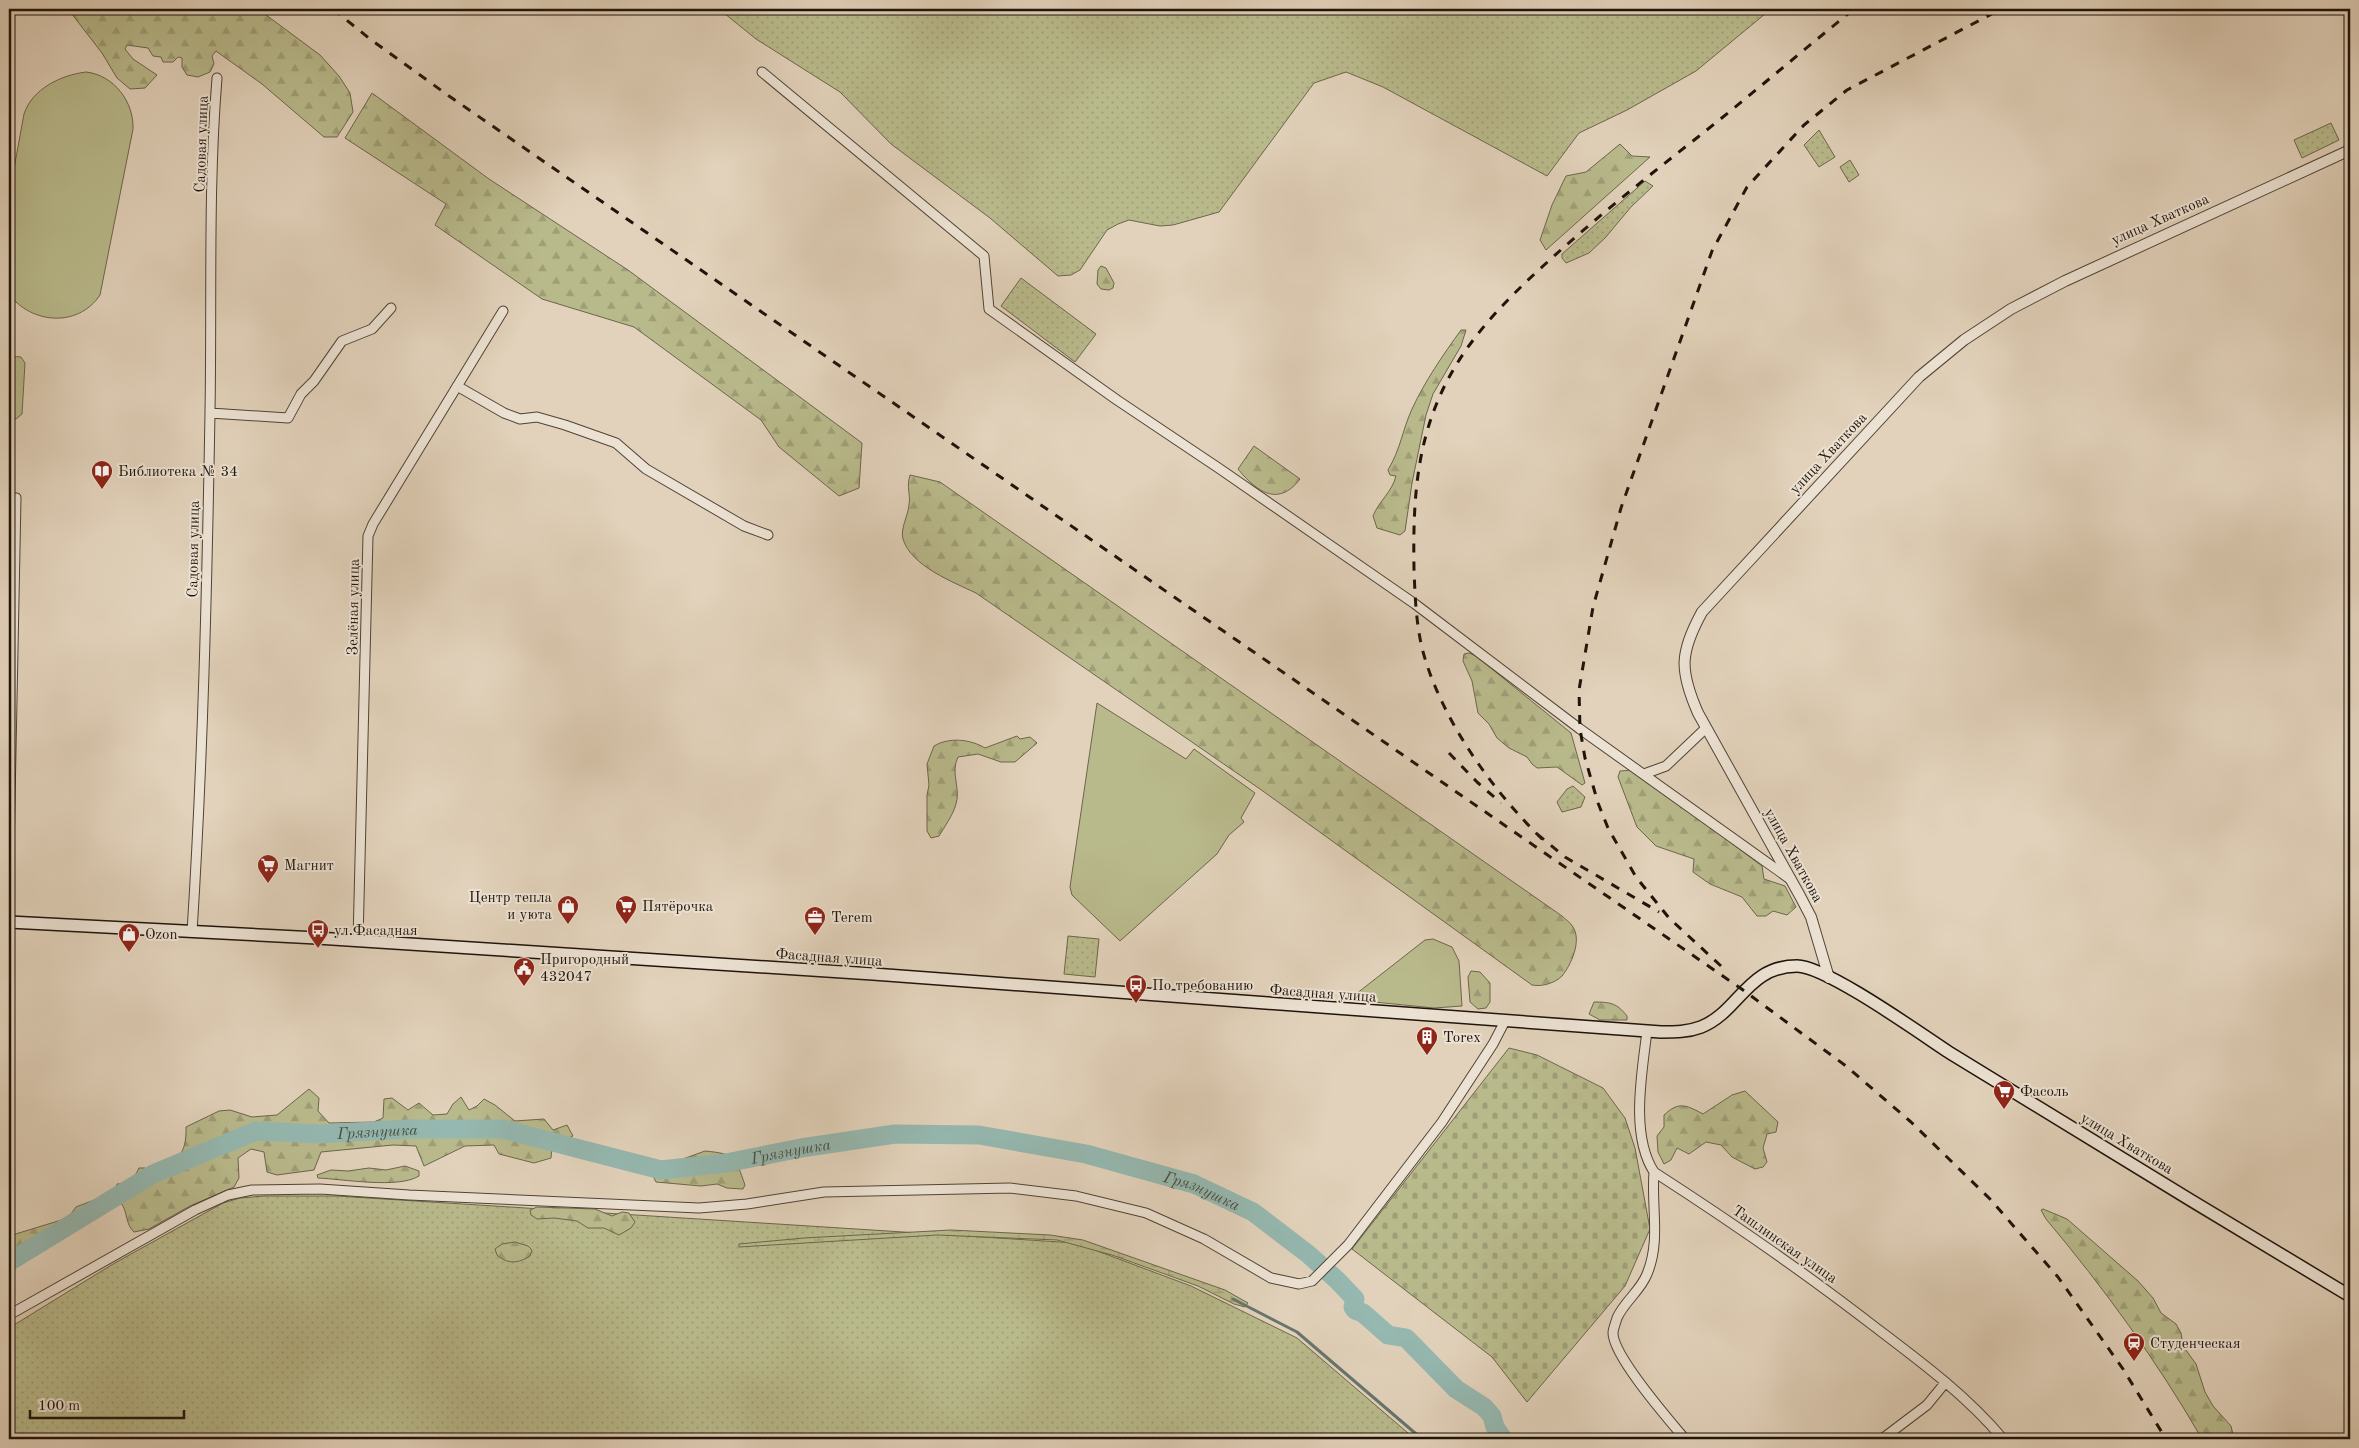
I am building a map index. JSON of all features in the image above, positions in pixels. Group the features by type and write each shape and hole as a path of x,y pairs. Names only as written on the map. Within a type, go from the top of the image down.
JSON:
{"main road":[{"name":"Фасадная улица","path":"9,922 358,941 883,975 1647,1031 1683,1032 1702,1026 1720,1015 1748,986 1773,970 1798,966 1811,969 1829,978"},
{"name":"улица Хваткова","path":"1829,978 2350,1296"}],"street":[{"path":"762,72 984,256 989,309 1117,400 1230,475 1415,604 1644,774 1791,879"},
{"name":"Садовая улица","path":"192,932 201,779 210,413 213,142 218,78"},
{"name":"улица Хваткова","path":"1829,978 1811,917 1706,728 1687,685 1685,667 1686,646 1702,612 1919,377 1964,340 2018,305 2118,254 2350,150"},
{"path":"210,413 288,418 301,394 314,381 342,341 372,329 391,308"},
{"name":"Зелёная улица","path":"358,941 368,536 373,524 503,311"},
{"path":"457,386 504,413 520,419 537,417 616,443 646,469 744,526 768,535"},
{"path":"9,852 12,498"},
{"path":"1644,774 1666,766 1706,728"},
{"path":"9,1315 195,1210 228,1195 252,1190 320,1189 409,1196 698,1208 747,1204 824,1192 1010,1188 1076,1196 1146,1213 1204,1239 1271,1278 1299,1284 1312,1281 1348,1245 1442,1122 1493,1044 1505,1021"},
{"path":"1647,1031 1640,1089 1643,1141 1648,1163 1654,1172 1653,1190 1656,1229 1647,1274 1618,1316 1613,1333 1620,1350 1643,1388 1685,1439"},
{"name":"Ташлинская улица","path":"1654,1172 1714,1211 1829,1292 1945,1383 1978,1411 2003,1439"},
{"path":"1882,1439 1927,1405 1945,1383"}],"green space":[{"path":"68,9 258,9 320,55 339,76 350,93 353,112 337,137 324,137 262,84 216,51 212,56 214,64 210,72 198,77 187,75 182,67 182,58 178,57 173,62 163,62 161,57 153,56 148,48 127,45 125,49 133,59 157,75 145,88 130,89 117,78 102,53"},
{"path":"719,9 1771,9 1696,71 1627,110 1579,133 1547,176 1383,87 1346,72 1314,83 1219,212 1173,225 1160,226 1129,220 1118,224 1107,230 1080,270 1071,275 1058,276 990,218 891,144 840,92 756,39"},
{"path":"86,72 105,78 120,92 130,109 133,129 100,295 91,306 80,313 54,318 29,311 18,304 9,294 9,196 24,114 28,105 34,97 49,85 67,76"},
{"path":"372,93 489,179 628,270 862,443 859,488 839,496 779,447 761,420 634,327 542,299 435,225 446,204 345,138"},
{"path":"2331,123 2339,140 2302,158 2294,140"},
{"path":"1819,130 1835,157 1819,167 1804,145"},
{"path":"1620,144 1632,156 1650,157 1546,250 1540,240 1552,205 1566,176 1586,172"},
{"path":"1850,160 1859,175 1849,182 1840,167"},
{"path":"1645,181 1653,186 1631,207 1605,238 1589,253 1566,263 1562,258 1562,254"},
{"path":"1101,266 1106,268 1114,283 1113,288 1109,290 1101,289 1097,284 1098,270"},
{"path":"1021,278 1096,334 1075,362 1001,306"},
{"path":"1461,330 1466,330 1461,346 1433,394 1426,415 1412,483 1405,531 1400,535 1377,528 1373,516 1394,482 1396,476 1390,475 1388,470 1396,454 1412,409 1428,378"},
{"path":"9,356 21,357 25,363 22,414 16,419 9,418"},
{"path":"1254,446 1300,479 1292,488 1284,493 1267,493 1252,484 1245,477 1238,469"},
{"path":"910,475 940,482 1562,916 1572,926 1575,933 1576,946 1569,966 1562,976 1548,984 1532,985 1260,789 976,593 924,565 907,549 902,535 909,505 908,484"},
{"path":"1469,653 1476,656 1571,733 1585,783 1582,785 1557,767 1537,768 1527,757 1509,748 1497,738 1489,724 1478,713 1472,681 1463,661 1464,654"},
{"path":"1097,703 1186,759 1194,749 1255,793 1241,818 1244,822 1229,835 1217,854 1120,941 1072,895 1070,887"},
{"path":"1017,736 1020,739 1030,737 1037,743 1015,762 1001,762 978,754 958,757 955,769 957,798 955,808 939,836 931,838 927,831 927,795 929,785 927,764 934,746 946,741 960,740 985,748"},
{"path":"1633,770 1762,866 1764,879 1785,886 1796,907 1787,915 1773,911 1766,916 1757,916 1742,897 1710,884 1693,872 1694,859 1656,846 1637,827 1618,777 1620,771"},
{"path":"1573,786 1585,797 1581,807 1562,812 1557,802 1567,789"},
{"path":"1068,936 1099,939 1095,977 1064,974"},
{"path":"1433,939 1452,947 1459,961 1462,1006 1434,1008 1364,1001 1356,994 1425,940"},
{"path":"1471,971 1480,972 1490,983 1490,1002 1486,1008 1478,1009 1470,1002 1468,977"},
{"path":"1594,1002 1609,1003 1620,1008 1627,1016 1627,1020 1600,1020 1589,1014"},
{"path":"1509,1048 1537,1055 1603,1088 1625,1118 1635,1148 1650,1229 1625,1286 1527,1402 1492,1357 1352,1249"},
{"path":"309,1089 319,1098 318,1111 329,1123 374,1122 383,1118 384,1099 392,1098 408,1110 419,1103 433,1115 447,1114 453,1104 461,1097 469,1110 477,1106 484,1099 515,1121 544,1119 553,1130 567,1125 573,1136 552,1146 551,1158 534,1163 499,1154 494,1145 465,1146 424,1166 416,1146 393,1145 321,1152 314,1170 277,1175 267,1172 264,1152 251,1149 238,1158 239,1178 234,1187 190,1206 149,1229 134,1232 129,1225 121,1203 87,1219 78,1228 43,1249 37,1251 28,1245 18,1246 14,1253 9,1251 9,1236 68,1218 76,1207 115,1192 117,1184 131,1180 139,1168 145,1168 151,1173 173,1161 182,1151 186,1137 186,1127 219,1111 230,1110 252,1117 277,1115"},
{"path":"1745,1091 1778,1122 1776,1132 1767,1134 1763,1148 1767,1162 1763,1167 1755,1169 1732,1157 1721,1145 1706,1142 1689,1154 1677,1148 1671,1160 1664,1164 1658,1152 1657,1136 1664,1127 1664,1115 1678,1106 1692,1108 1703,1114 1732,1095"},
{"path":"705,1151 723,1154 733,1159 739,1168 745,1185 743,1189 727,1188 717,1184 701,1186 656,1182 652,1174"},
{"path":"405,1166 419,1171 419,1176 410,1180 384,1183 318,1178 317,1175 331,1170 348,1171 369,1168 386,1170"},
{"path":"264,1196 337,1196 1076,1243 1191,1286 1297,1338 1415,1439 9,1439 9,1328 113,1264 223,1203 240,1198"},
{"path":"537,1207 595,1209 612,1216 622,1212 629,1213 635,1222 631,1228 619,1235 604,1228 588,1228 577,1221 554,1218 537,1219 531,1215 530,1210"},
{"path":"2043,1209 2067,1219 2138,1281 2153,1298 2161,1313 2176,1324 2181,1333 2183,1346 2196,1364 2205,1392 2213,1406 2231,1426 2233,1435 2237,1439 2202,1439 2148,1353 2109,1298 2046,1219 2041,1210"},
{"path":"951,1230 1050,1235 1083,1240 1225,1290 1248,1303 1245,1307 1234,1304 1198,1286 1112,1255 1057,1240 937,1235 739,1247 739,1244 804,1238"},
{"path":"515,1242 528,1246 532,1250 530,1256 522,1260 509,1262 497,1255 495,1249 502,1244"}],"waterway":[{"name":"Грязнушка","path":"9,1262 153,1174 256,1131 319,1134 409,1129 502,1129 661,1170 726,1163 801,1148 895,1134 979,1135 1086,1154 1194,1184 1253,1212 1308,1254 1337,1280 1355,1299 1353,1307 1355,1310 1363,1313 1388,1335 1406,1338 1456,1389 1484,1407 1492,1416 1495,1427 1503,1439"},
{"path":"1233,1299 1297,1332 1422,1439"}],"railway":[{"path":"333,9 370,39 449,96 1743,990 1846,1066 1911,1122 1990,1199 2058,1277 2123,1369 2166,1439"},
{"path":"1542,839 1523,820 1470,751 1441,700 1422,648 1415,599 1414,525 1420,461 1431,419 1439,398 1463,355 1493,316 1527,281 1613,205 1854,9"},
{"path":"1721,966 1669,918 1636,877 1608,828 1598,803 1585,758 1580,729 1579,690 1593,607 1621,508 1712,251 1747,187 1804,125 1847,90 2001,9"},
{"path":"1449,753 1501,803"},
{"path":"1537,834 1565,857 1659,912"}],"place":[{"name":"Библиотека № 34","path":"102,490"},
{"name":"Магнит","path":"268,884"},
{"name":"Центр тепла и уюта","path":"568,925"},
{"name":"Пятёрочка","path":"626,925"},
{"name":"Terem","path":"815,936"},
{"name":"ул.Фасадная","path":"318,949"},
{"name":"Ozon","path":"129,953"},
{"name":"Пригородный 432047","path":"524,987"},
{"name":"По требованию","path":"1136,1004"},
{"name":"Torex","path":"1427,1056"},
{"name":"Фасоль","path":"2004,1110"},
{"name":"Студенческая","path":"2134,1362"}]}
